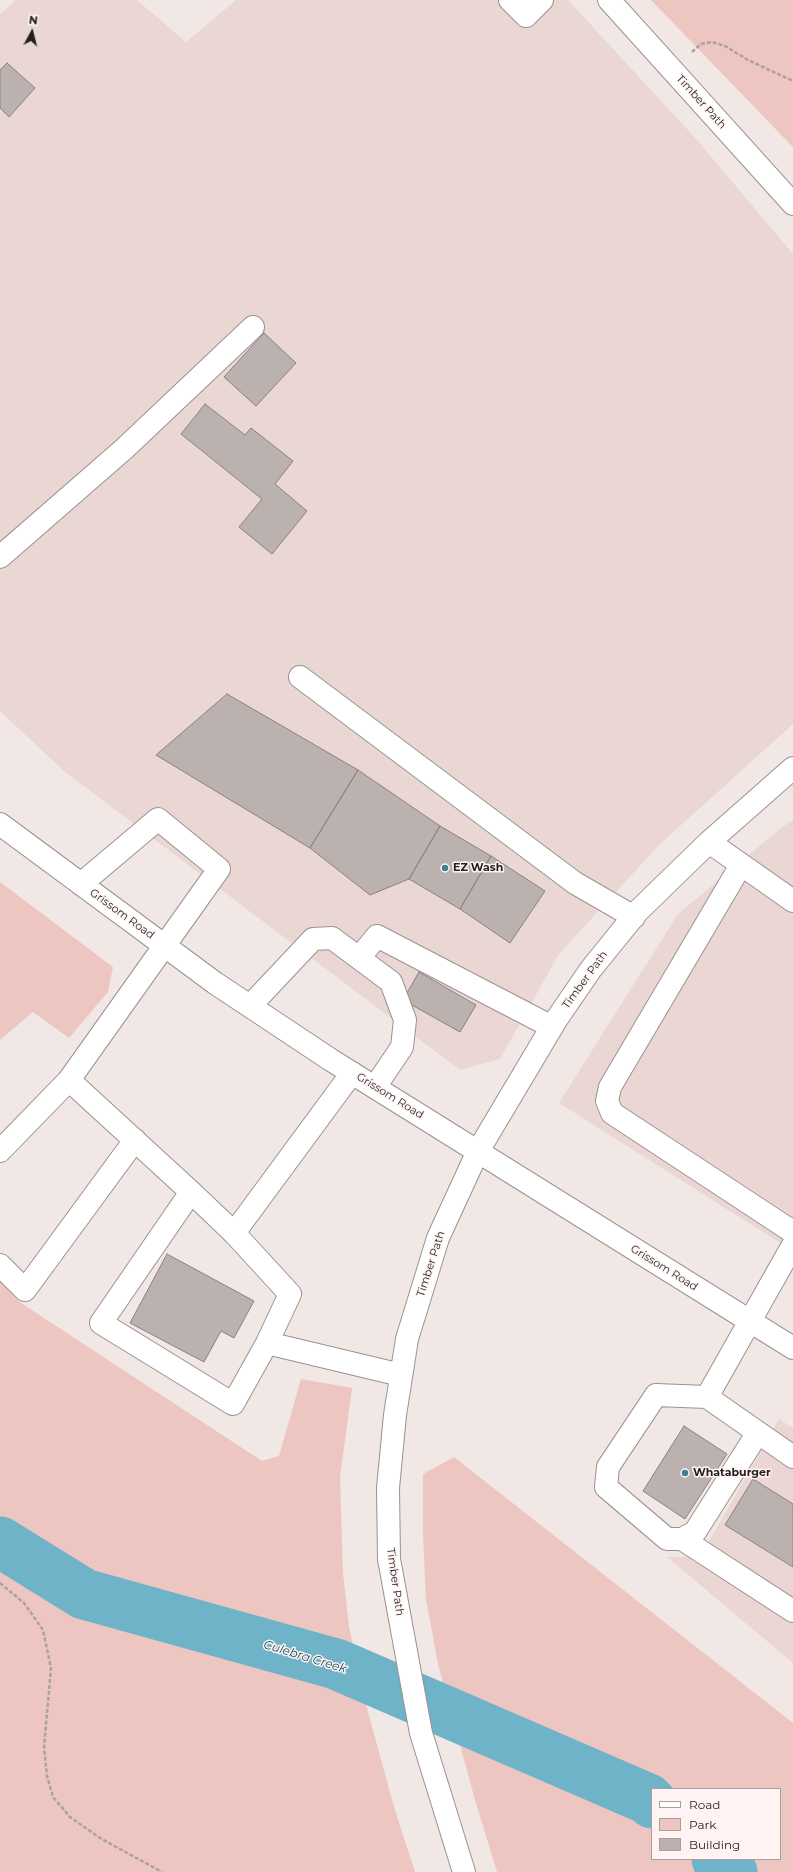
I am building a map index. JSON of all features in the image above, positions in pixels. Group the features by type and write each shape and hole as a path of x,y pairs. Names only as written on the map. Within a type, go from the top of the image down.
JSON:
{"street":[{"path":"510,0 526,16 542,0"},
{"name":"Timber Path","path":"609,0 793,204"},
{"path":"0,557 124,449 253,327"},
{"path":"300,677 575,882 634,917"},
{"name":"Timber Path","path":"464,1872 421,1733 389,1559 388,1488 395,1415 407,1339 438,1238 478,1151 552,1027 592,969 634,917 709,842 793,768"},
{"path":"0,1151 69,1080 219,869 158,819 81,884"},
{"name":"Grissom Road","path":"0,824 215,983 352,1073 793,1348"},
{"path":"709,842 793,901"},
{"path":"741,865 610,1087 607,1101 612,1113 793,1232"},
{"path":"359,958 377,936 552,1027"},
{"path":"250,1006 313,939 332,938 391,982 405,1020 402,1047 375,1087"},
{"path":"234,1233 352,1073"},
{"path":"69,1080 135,1140 191,1192 234,1233 290,1294 267,1344 233,1404 101,1323 191,1192"},
{"path":"0,1265 24,1290 135,1140"},
{"path":"707,1396 748,1321 793,1246"},
{"path":"267,1344 401,1375"},
{"path":"757,1434 695,1532 682,1539 667,1539 606,1487 608,1467 656,1395 707,1396 757,1434 793,1458"},
{"path":"682,1539 793,1611"}],"path":[{"path":"672,70 700,44 712,42 725,46 748,60 793,81"},
{"path":"0,1583 24,1603 43,1630 51,1668 44,1747 47,1776 54,1797 70,1817 100,1838 162,1872"}],"shaded area":[{"path":"16,0 137,0 186,42 236,0 568,0 697,140 793,254 793,724 659,845 559,954 500,1059 460,1070 65,772 0,711 0,14"},
{"path":"793,820 793,1251 559,1103 678,914 781,828"},
{"path":"779,1419 793,1428 793,1663 667,1557 691,1557 707,1545"}],"green space":[{"path":"651,0 793,0 793,147 789,143"},
{"path":"0,882 113,967 108,992 69,1038 33,1012 0,1040"},
{"path":"0,1281 18,1301 262,1461 279,1456 301,1379 352,1388 340,1477 343,1573 349,1627 365,1701 394,1807 415,1872 0,1872"},
{"path":"454,1457 793,1723 793,1872 497,1872 475,1800 438,1664 426,1599 423,1535 423,1474"}],"building":[{"path":"7,63 35,88 9,117 0,108 0,70"},
{"path":"264,333 296,363 256,406 224,377"},
{"path":"205,404 245,435 251,428 293,461 275,484 307,511 272,554 239,527 262,499 181,434"},
{"path":"227,694 358,770 310,848 156,755"},
{"path":"358,770 440,826 409,879 370,895 310,848"},
{"path":"440,826 491,856 460,909 409,879"},
{"path":"491,856 545,891 510,943 460,909"},
{"path":"419,972 476,1005 460,1032 403,1000"},
{"path":"167,1254 254,1301 234,1338 221,1331 204,1362 130,1323"},
{"name":"Whataburger","path":"684,1426 727,1454 685,1519 643,1491"},
{"path":"753,1479 793,1504 793,1567 725,1525"}],"waterway":[{"name":"Culebra Creek","path":"0,1542 84,1594 336,1664 648,1799 651,1802"},
{"name":"Culebra Creek","path":"718,1860 732,1872"}],"place":[{"name":"EZ Wash","path":"445,868"},
{"name":"Whataburger","path":"685,1473"}]}
